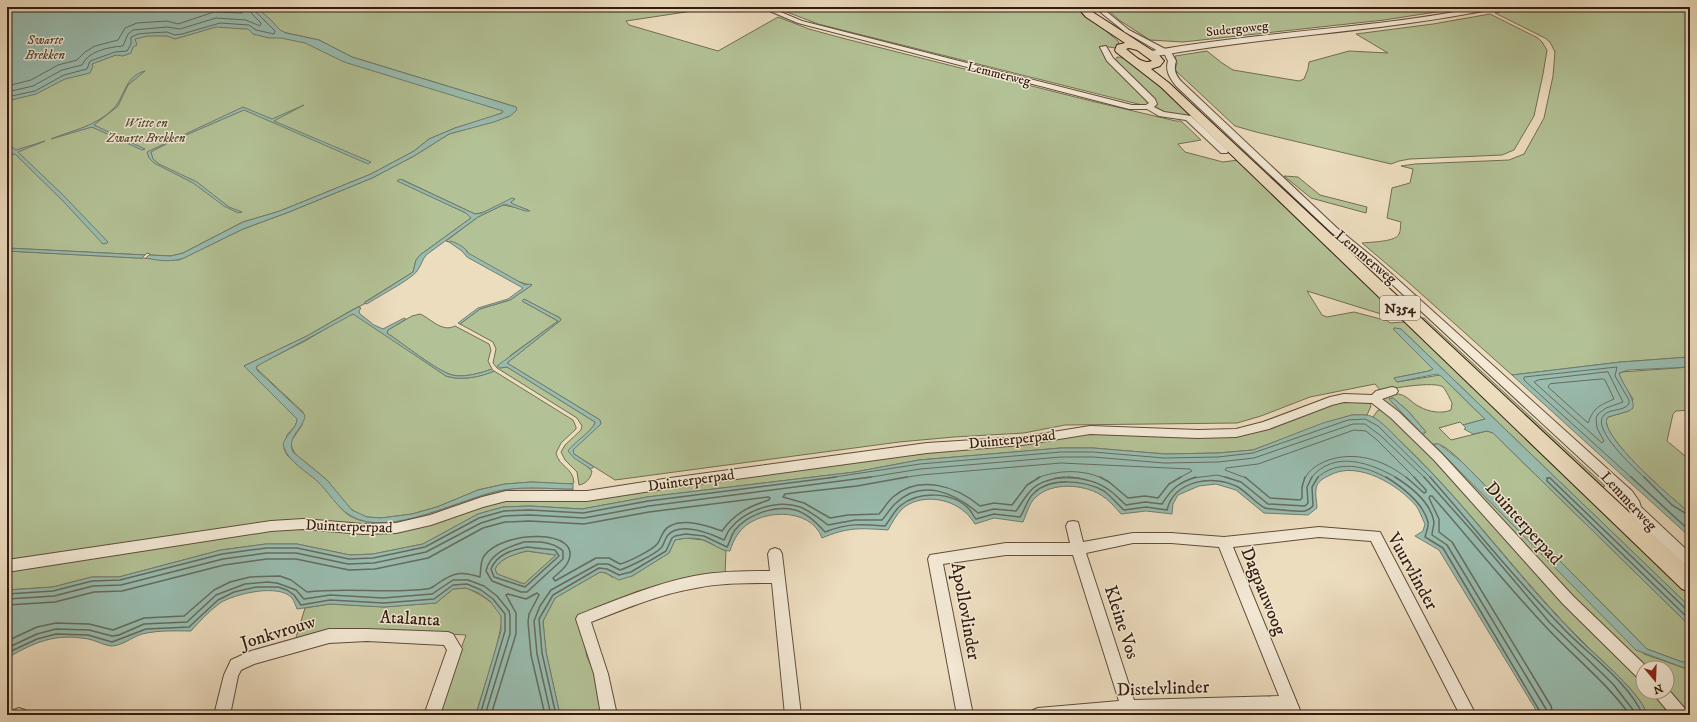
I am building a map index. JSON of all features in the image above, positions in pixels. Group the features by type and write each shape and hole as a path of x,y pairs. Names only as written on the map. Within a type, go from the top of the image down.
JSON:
{"main road":[{"name":"N354","path":"1082,7 1094,11 1141,48 1152,60 1145,65 1135,62 1123,49 1094,11"},
{"name":"N354","path":"1123,49 1129,45 1141,48"},
{"name":"Lemmerweg","path":"1152,60 1154,69 1166,84 1165,85"},
{"name":"Lemmerweg","path":"1135,62 1165,85 1690,582"}],"street":[{"name":"Lemmerweg","path":"763,7 800,22 1132,107 1148,107 1162,114 1190,119 1224,151"},
{"name":"Sudergoweg","path":"1152,60 1165,51 1210,44 1410,22 1493,7"},
{"path":"1094,11 1126,31 1165,51"},
{"path":"1104,47 1108,56 1154,103 1148,107"},
{"path":"1108,56 1123,49"},
{"name":"Lemmerweg","path":"1165,51 1172,58 1171,72 1179,84 1334,230 1372,261 1628,495 1633,500 1633,507 1636,511 1690,561"},
{"name":"Duinterperpad","path":"1375,399 1380,394 1392,391"},
{"name":"Duinterperpad","path":"7,566 271,526 303,524 363,529 396,528 431,520 482,502 506,496 588,496 684,481 927,448 1022,441 1090,430 1198,434 1236,433 1265,426 1330,401 1344,398 1375,399 1395,415 1438,457 1568,600 1635,665"},
{"name":"Kleine Vos","path":"1073,526 1078,549 1129,707"},
{"name":"Vuurvlinder","path":"1224,542 1319,532 1375,536 1468,715"},
{"name":"Dagpauwoog","path":"1078,549 1134,538 1171,538 1224,542 1291,709"},
{"name":"Apollovlinder","path":"965,715 935,559 1006,549 1078,549"},
{"path":"775,554 793,715"},
{"path":"609,715 601,674 583,619 621,604 684,584 731,577 778,577"},
{"name":"Atalanta","path":"335,636 367,635 448,639 455,649 432,715"},
{"name":"Jonkvrouw","path":"222,715 231,675 236,665 251,658 301,643 335,636"},
{"path":"1668,700 1681,715"},
{"name":"Distelvlinder","path":"1038,715 1129,707 1291,709"}],"green space":[{"name":"Witte en Zwarte Brekken","path":"7,7 719,7 626,21 629,25 718,51 778,17 809,29 842,38 1091,101 1181,121 1201,140 1178,144 1185,152 1223,162 1238,160 1391,308 1399,318 1385,318 1381,314 1307,291 1322,315 1327,317 1354,312 1388,321 1390,323 1404,322 1415,328 1690,590 1690,607 1401,329 1394,328 1433,369 1394,378 1397,382 1440,375 1485,419 1463,425 1460,422 1439,428 1451,440 1487,431 1493,433 1687,623 1690,627 1689,662 1682,662 1647,649 1462,462 1446,448 1435,444 1644,654 1661,660 1635,660 1383,399 1384,397 1393,394 1399,394 1427,410 1440,412 1451,410 1452,403 1449,397 1443,387 1438,385 1394,388 1381,391 1375,384 1310,397 1261,416 1237,423 1065,425 1024,433 899,442 615,480 574,454 573,451 575,446 601,424 600,420 507,363 561,320 560,318 524,299 522,301 558,321 511,355 500,368 507,367 595,422 588,432 569,450 592,471 588,480 579,485 577,472 565,460 561,452 565,445 581,430 582,426 577,418 497,368 493,363 496,349 493,342 460,324 480,309 510,300 532,285 499,273 474,258 463,247 446,241 478,217 503,205 528,210 514,205 511,202 475,214 403,180 398,181 466,213 471,218 420,255 416,260 413,272 365,302 366,303 307,336 244,366 298,419 295,426 287,435 284,449 287,455 317,480 346,513 366,522 385,523 405,520 503,490 529,488 573,489 573,493 532,493 382,527 321,522 7,564 7,251 179,260 243,229 372,178 414,156 449,134 510,116 516,107 352,57 319,40 282,32 306,42 504,109 502,113 490,118 455,128 429,139 414,151 371,174 280,211 243,222 183,253 171,256 149,255 150,254 147,253 145,255 7,248","holes":["1393,398 1408,411 1425,431 1425,433 1422,433 1389,399"]},
{"path":"774,7 1056,7 1068,9 1067,7 1078,7 1119,42 1116,48 1102,46 1102,50 1150,102 1146,106 818,24"},
{"path":"1105,7 1469,7 1384,20 1183,42 1150,40 1119,20"},
{"path":"1522,7 1690,7 1690,357 1621,362 1512,375 1362,243 1393,239 1399,234 1401,222 1387,218 1392,188 1410,183 1413,169 1401,166 1415,164 1509,160 1524,154 1544,118 1553,76 1555,52 1550,42 1545,38 1495,13"},
{"path":"1490,14 1538,38 1547,50 1534,116 1514,150 1502,155 1410,159 1391,164 1256,132 1235,126 1175,70 1177,63 1175,56 1207,51 1233,70 1299,81 1304,79 1309,62 1349,51 1388,53 1356,34 1433,24"},
{"path":"1117,57 1134,64 1145,72 1195,118 1164,114 1155,107 1157,104 1115,61"},
{"path":"1284,176 1298,177 1320,195 1367,207 1366,213 1311,198"},
{"path":"355,314 446,376 470,378 494,371 573,420 576,429 561,443 556,453 560,461 569,470 574,483 532,482 505,484 478,490 437,507 412,514 381,518 367,517 358,514 347,506 327,480 295,454 290,443 302,425 303,412 256,368 259,364 305,341 349,315"},
{"path":"420,314 445,328 455,326 489,344 491,350 488,361 492,369 467,375 452,375 429,363 387,333 388,330 412,316"},
{"path":"1420,318 1424,318 1605,486 1597,488"},
{"path":"1690,367 1690,410 1676,411 1673,414 1667,441 1690,460 1690,513 1638,466 1613,437 1607,425 1608,417 1629,411 1633,399 1619,374 1622,372"},
{"path":"1344,401 1370,403 1371,406 1367,415 1352,415 1253,450 1218,453 1165,454 1093,448 1061,448 919,460 855,472 647,497 582,509 530,506 503,507 478,514 423,544 373,554 350,555 297,544 266,544 221,550 119,577 92,577 53,587 7,590 7,568 301,526 361,531 494,501 620,492 1080,433 1215,436"},
{"path":"1378,410 1384,410 1390,413 1635,669 1635,695 1534,590 1457,500 1430,471 1373,417"},
{"path":"686,538 703,540 726,551 725,575 594,611 583,635 587,657 599,683 607,715 560,715 546,652 543,621 555,598 600,572 606,573 612,577 632,576 669,553 675,540"},
{"path":"527,551 556,555 524,584 497,574 495,569 500,562 513,555"},
{"path":"466,588 481,596 496,607 501,616 496,648 476,715 437,715 466,635 371,630 295,641 305,608 330,604 384,607 436,603 453,589"},
{"path":"1675,665 1690,670 1690,715 1684,715 1673,700 1675,700"},
{"path":"1639,700 1664,700 1676,715 1647,715"}],"water":[{"name":"Swarte Brekken","path":"7,7 256,7 280,30 286,33 319,40 352,57 516,107 517,110 510,116 494,122 449,134 414,156 372,178 243,229 184,258 170,261 146,258 149,255 171,256 183,253 243,222 280,211 371,174 414,151 429,139 455,128 502,113 503,111 344,62 305,43 281,38 269,38 253,34 248,29 216,27 175,39 167,36 148,36 135,39 137,45 133,47 131,53 123,56 116,55 92,64 93,66 90,73 65,79 36,94 7,101 7,13 12,11 7,10"},
{"path":"145,71 128,85 118,106 94,125 145,149 142,150 92,127 51,139 84,127 107,114 118,103 126,87 133,77"},
{"path":"304,105 274,121 371,162 368,164 244,110 170,142 151,152 153,159 159,164 197,182 229,207 242,212 238,213 224,206 193,183 154,163 149,158 147,152 243,107 272,119"},
{"path":"45,141 18,152 64,196 108,242 107,243 103,244 63,201 15,154 7,155 12,151 7,146 7,143 16,150"},
{"path":"400,179 475,214 482,213 512,198 515,199 511,203 530,211 525,211 505,204 478,217 426,255 414,274 367,304 364,303 413,272 416,260 420,255 471,218 466,213 397,181"},
{"path":"451,241 463,247 468,253 525,285 532,285 510,300 480,309 460,324 458,323 478,308 508,299 523,288 467,257 462,251 449,242"},
{"path":"7,248 145,255 142,258 136,258 7,251"},
{"path":"524,299 560,318 561,320 507,363 600,420 601,424 573,450 574,454 594,467 591,469 574,458 568,451 594,425 595,422 507,367 500,368 497,366 558,321 522,301"},
{"path":"358,307 361,308 359,311 360,314 374,325 383,329 404,318 406,319 388,330 387,333 429,363 452,375 462,376 492,369 494,371 471,378 446,376 353,314 257,366 257,370 305,415 302,424 293,437 291,446 293,452 327,480 352,510 367,517 381,518 412,514 437,507 478,490 505,484 532,482 573,484 573,489 529,488 503,490 405,520 385,523 367,522 346,513 317,481 297,465 288,455 283,444 297,422 297,419 244,366 307,336"},
{"path":"1393,329 1401,329 1690,607 1690,627 1493,433 1487,431 1473,434 1464,429 1466,428 1463,425 1485,419 1441,376 1437,374 1397,382 1394,378 1433,369"},
{"path":"1690,357 1690,367 1628,370 1619,373 1632,400 1633,408 1629,411 1608,417 1607,425 1613,437 1638,466 1690,513 1690,537 1512,375 1621,362"},
{"path":"1393,398 1408,411 1426,432 1422,434 1389,399"},
{"path":"1352,415 1368,415 1373,417 1393,433 1455,498 1537,594 1581,641 1635,695 1635,700 1639,700 1647,715 1539,715 1439,550 1415,536 1423,531 1425,524 1417,507 1389,483 1365,473 1353,471 1341,471 1330,475 1319,482 1316,491 1317,508 1308,515 1264,513 1236,490 1216,484 1199,486 1178,495 1173,504 1172,514 1146,511 1121,514 1109,501 1094,491 1068,486 1050,489 1036,497 1030,505 1023,522 994,518 975,524 966,513 950,503 934,499 925,499 909,504 902,509 888,530 854,529 831,534 822,538 816,528 807,520 782,514 769,515 746,525 733,542 730,551 723,550 701,539 690,538 675,540 669,553 632,576 619,580 606,573 600,572 555,598 543,621 546,652 560,715 476,715 501,631 501,616 490,601 479,593 466,588 453,589 436,603 384,607 330,604 297,609 292,598 286,594 277,591 256,592 235,596 220,603 191,631 166,631 142,634 115,646 105,645 93,640 76,637 55,638 36,643 7,658 7,590 53,587 92,577 119,577 221,550 266,544 297,544 350,555 373,554 423,544 478,514 503,507 530,506 582,509 647,497 855,472 919,460 1061,448 1093,448 1165,454 1218,453 1253,450 1323,423","holes":["527,551 556,555 524,584 497,574 495,569 497,565 504,559"]},
{"path":"1433,444 1439,444 1462,462 1647,649 1682,662 1689,662 1690,627 1690,670 1675,664 1675,660 1663,660 1636,650"}]}
